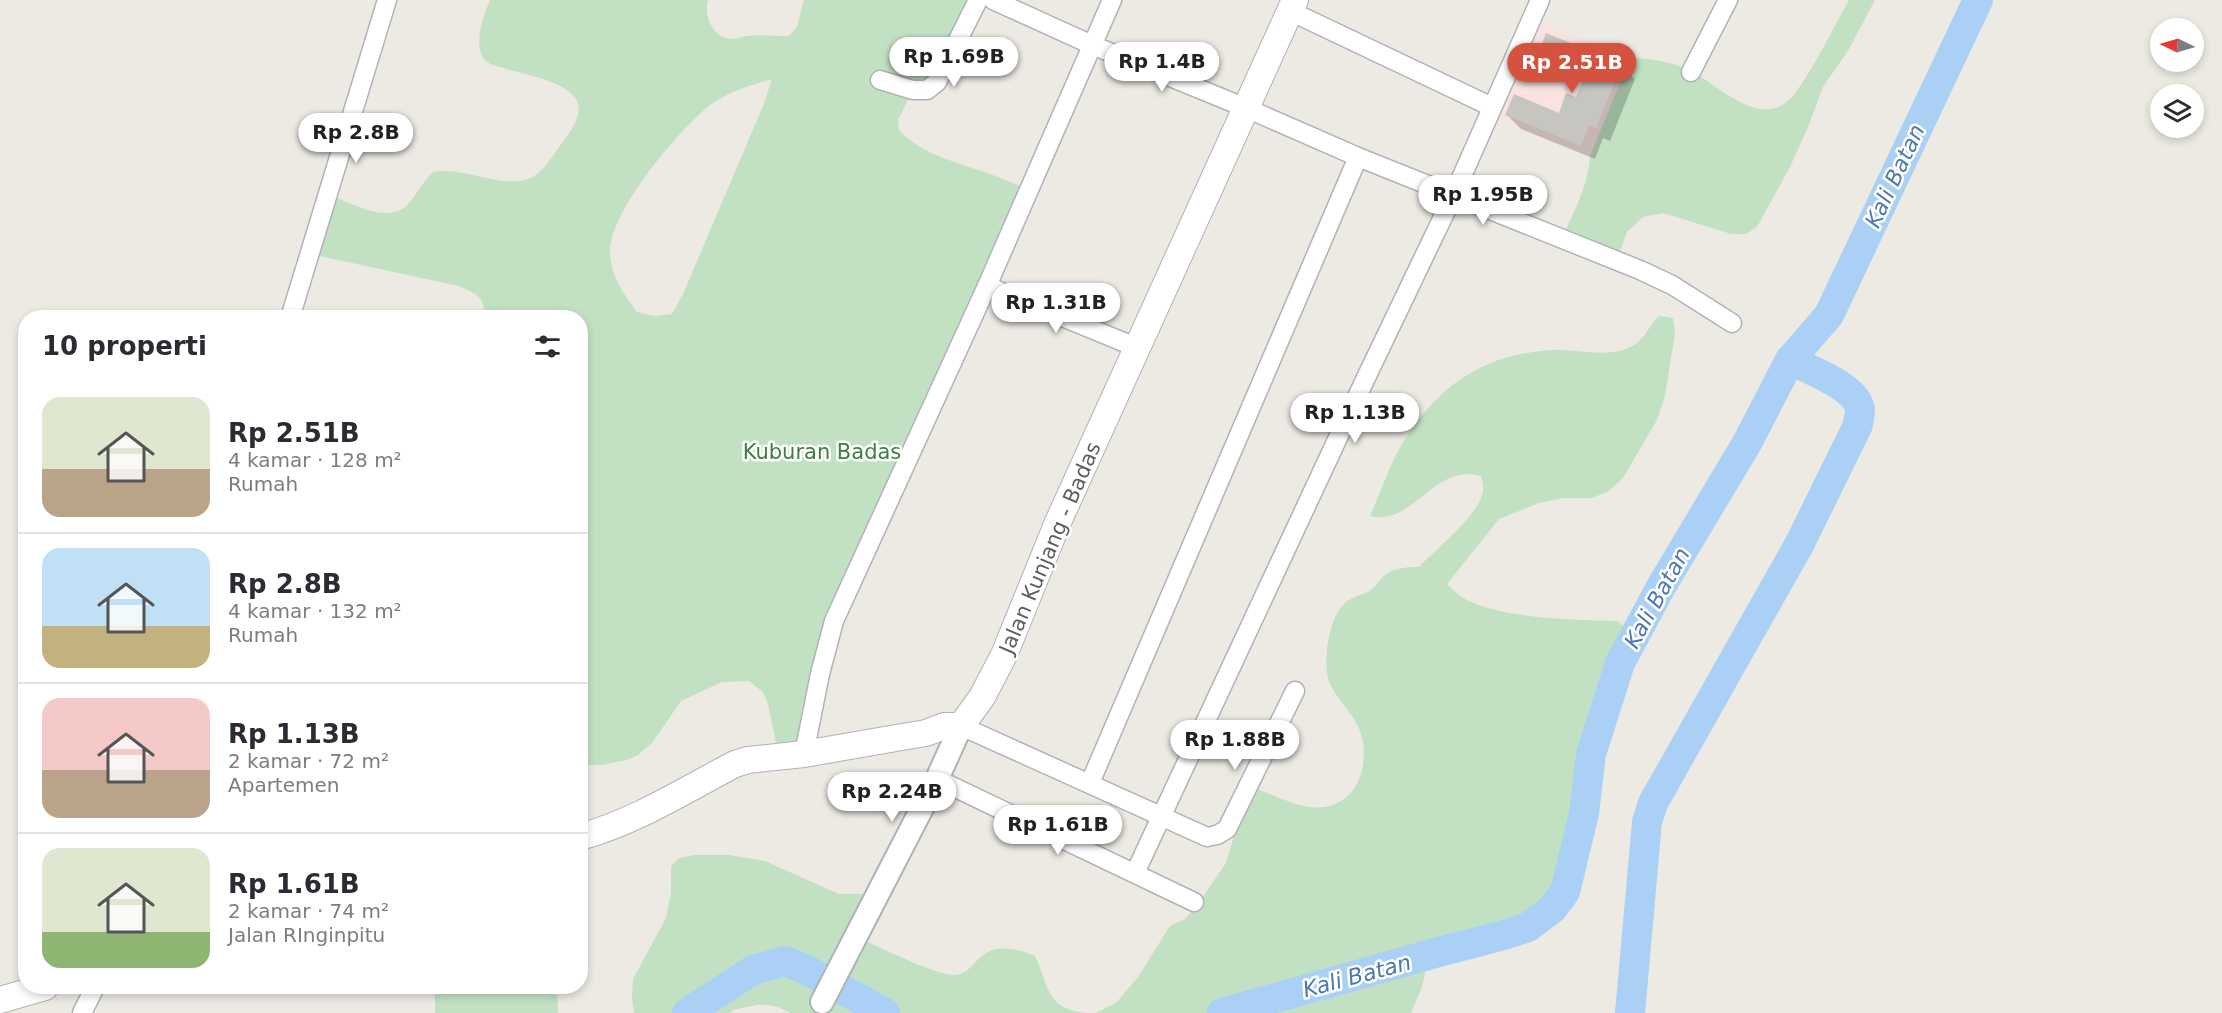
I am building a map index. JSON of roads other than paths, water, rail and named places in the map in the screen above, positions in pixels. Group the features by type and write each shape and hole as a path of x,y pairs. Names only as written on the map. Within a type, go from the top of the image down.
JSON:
{"main road":[{"name":"Jalan Kunjang - Badas","path":"961,726 982,697 1004,655 1058,522 1292,5"},
{"path":"588,835 629,820 735,764 748,760 804,754 916,735 944,726 961,726"},
{"path":"0,1000 21,994"}],"street":[{"path":"292,310 387,0"},
{"path":"880,80 913,90 927,90 937,82 978,0"},
{"path":"993,0 1092,45 1358,157 1650,274 1672,285 1732,323"},
{"path":"804,754 820,674 834,621 987,286 1112,0"},
{"path":"1135,873 1454,194 1540,0"},
{"path":"1691,72 1728,0"},
{"path":"1292,5 1492,107"},
{"path":"1090,783 1358,157"},
{"path":"987,286 1138,348"},
{"path":"819,1007 937,779 961,726 1207,837 1217,835 1227,829 1295,691"},
{"path":"937,779 1194,902"},
{"path":"82,1013 92,994"}],"waterway":[{"name":"Kali Batan","path":"1222,1013 1528,927 1553,908 1565,892 1584,813 1591,754 1620,663 1662,585 1747,443 1790,360 1829,315 1978,0"},
{"path":"1630,1013 1647,822 1653,803 1800,543 1858,425 1860,411 1851,394 1832,380 1790,360"},
{"name":"Kali Batan","path":"687,1013 753,970 785,961 805,969 885,1013"}],"park label":[{"name":"Kuburan Badas","path":"822,452"}]}
